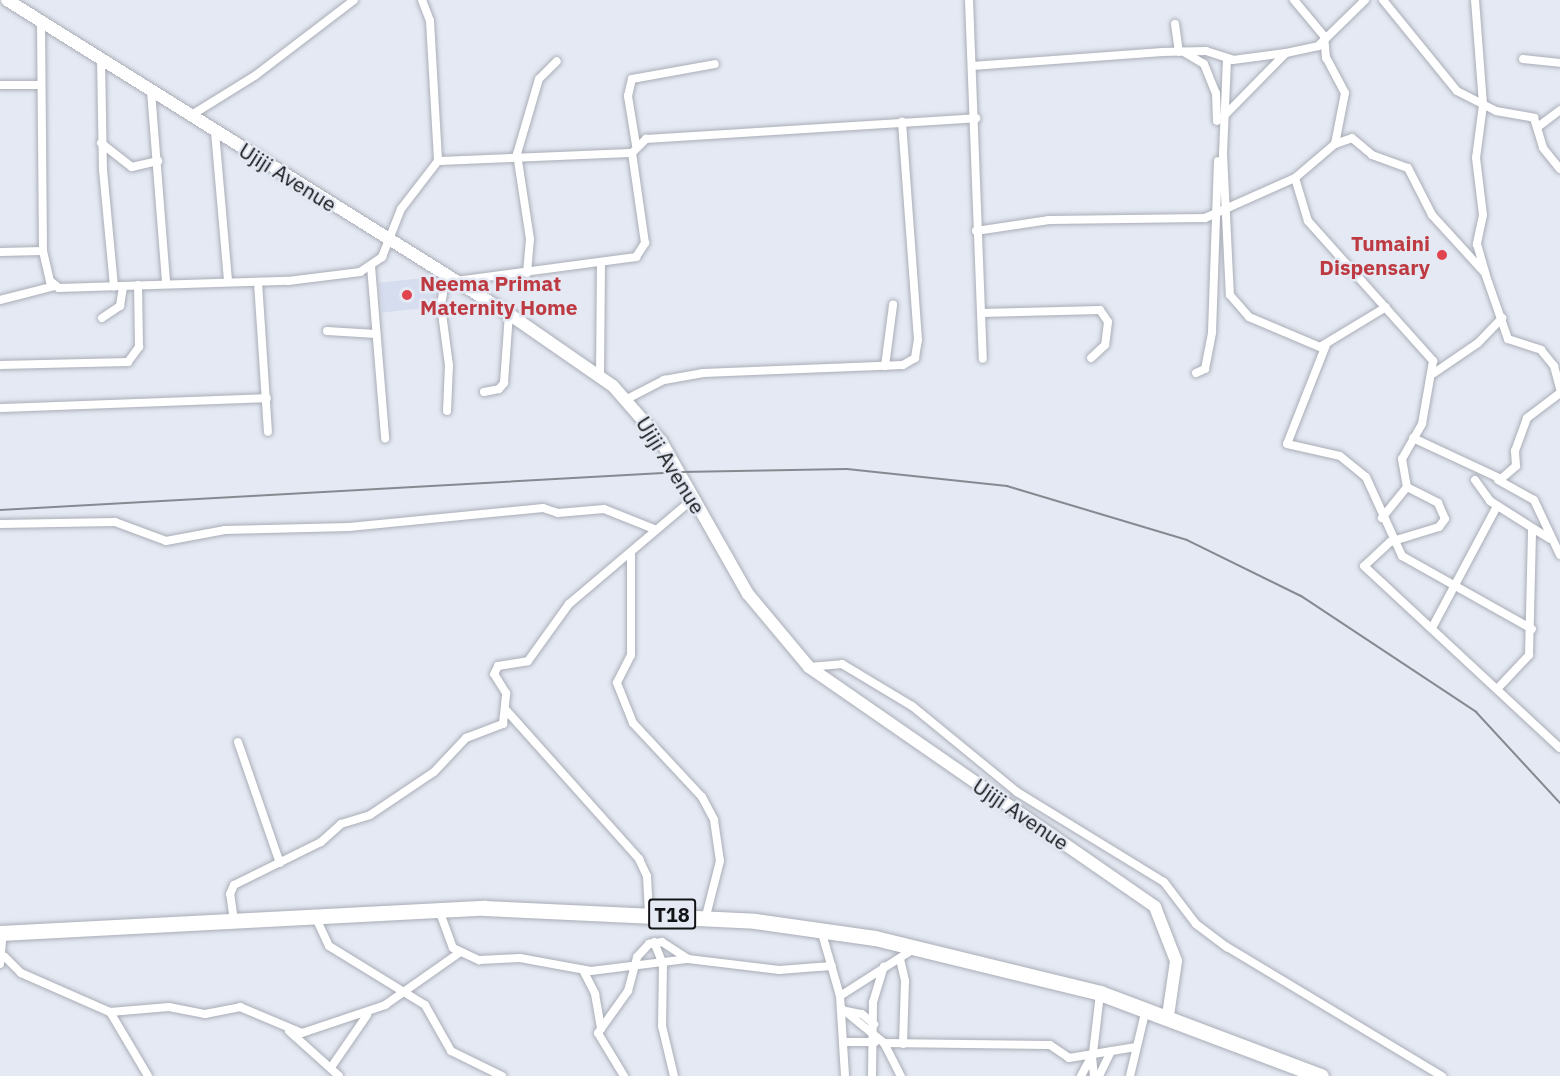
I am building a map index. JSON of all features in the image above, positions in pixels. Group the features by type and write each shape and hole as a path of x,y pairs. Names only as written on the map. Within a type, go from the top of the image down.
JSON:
{"highway":[{"name":"T18","path":"2,933 439,910 650,912 706,916 821,930 917,947 1100,993 1168,1016 1321,1076"}],"main road":[{"name":"Ujiji Avenue","path":"8,0 214,132 509,314 600,376 627,399 662,441 760,611 809,667 1146,898 1163,921 1176,961 1168,1016"}],"street":[{"path":"189,116 274,62 354,0"},
{"path":"0,300 55,286 258,282 332,278 371,266 390,240 401,210 438,161 429,21 422,0"},
{"path":"969,0 976,118 976,231 983,359"},
{"path":"1294,0 1324,36 1326,58 1345,90 1335,144"},
{"path":"972,66 1206,51 1227,59 1286,53 1314,48 1324,36 1365,0"},
{"path":"1383,0 1448,84 1482,105 1531,116 1539,126 1543,148 1560,169"},
{"path":"1475,0 1482,105 1475,175 1483,210 1477,244 1485,273 1511,343 1539,349 1550,361 1560,391 1527,418 1515,451 1516,466 1497,479"},
{"path":"41,21 43,251 55,286"},
{"path":"1175,24 1182,52"},
{"path":"1182,52 1203,62 1216,93 1219,215 1212,332 1205,369 1196,373"},
{"path":"1223,117 1286,53"},
{"path":"101,58 101,143 120,306 102,318"},
{"path":"1227,59 1223,117 1229,212 1224,241 1230,295 1245,313 1294,340 1326,345"},
{"path":"1523,59 1560,63"},
{"path":"527,273 530,239 517,154 539,79 557,61"},
{"path":"447,411 450,365 441,306 451,277 498,271 527,273 629,261 645,243 628,96 632,79 715,64"},
{"path":"0,85 40,85"},
{"path":"152,91 166,283"},
{"path":"1539,126 1560,110"},
{"path":"438,161 517,154 634,149 646,139 687,134 976,118"},
{"path":"627,399 664,380 703,373 885,366 911,362 918,350 902,122"},
{"path":"214,132 228,281"},
{"path":"976,231 1048,220 1219,215 1295,178 1335,144 1352,138 1372,155 1408,168 1432,215 1485,273"},
{"path":"101,143 132,167 158,161"},
{"path":"1295,178 1308,221 1424,346 1434,373"},
{"path":"0,252 43,251"},
{"path":"600,263 600,376"},
{"path":"371,266 385,438"},
{"path":"258,282 268,432"},
{"path":"0,365 128,362 139,347 138,285"},
{"path":"885,366 893,305"},
{"path":"1386,307 1326,345 1286,440 1292,447 1337,454 1363,473 1382,518 1407,559 1532,628"},
{"path":"981,313 1100,310 1108,322 1105,345 1091,358"},
{"path":"484,392 500,390 504,382 509,314"},
{"path":"1382,518 1407,487 1402,459 1413,438 1434,373 1478,343 1502,318"},
{"path":"327,331 376,334"},
{"path":"0,408 267,398"},
{"path":"1413,438 1497,479 1534,500 1550,539 1560,555"},
{"path":"1475,480 1497,506 1532,530 1550,539"},
{"path":"1407,487 1438,503 1445,519 1439,527 1394,540 1364,566 1499,687 1560,748"},
{"path":"234,921 230,894 234,885 280,863 426,778 466,738 503,724 506,710 505,690 495,669 528,661 564,609 631,554 654,529 695,497"},
{"path":"1433,626 1457,587 1497,506"},
{"path":"0,524 115,522 166,541 225,530 350,527 543,508 558,513 604,509 654,529"},
{"path":"1499,687 1527,659 1532,628 1532,530"},
{"path":"631,554 631,655 617,683 633,723 702,797 714,820 720,861 706,916"},
{"path":"809,667 842,664 912,706 1017,792 1164,882 1196,924 1227,947 1443,1076"},
{"path":"506,710 639,859 647,876 650,912"},
{"path":"238,741 280,863"},
{"path":"439,910 446,940 459,953 583,970 663,964 688,959 779,970 832,966"},
{"path":"315,916 329,946 431,1011 451,1051 502,1076"},
{"path":"821,930 844,1010 845,1076"},
{"path":"2,933 2,960 21,973 110,1012 170,1007 205,1014 240,1007 282,1025 292,1032 312,1033 367,1014 404,994 459,953"},
{"path":"600,1028 628,991 640,951 654,942 676,947 688,959"},
{"path":"654,942 663,964 662,1026 674,1076"},
{"path":"840,996 917,947"},
{"path":"900,958 905,981 903,1044"},
{"path":"873,1076 878,1041 874,1024 875,992 884,967"},
{"path":"583,970 596,994 601,1046 624,1076"},
{"path":"1081,1076 1092,1055 1100,993"},
{"path":"1130,1076 1146,1008"},
{"path":"844,1010 862,1014 874,1024"},
{"path":"844,1010 878,1041 901,1076"},
{"path":"110,1012 148,1076"},
{"path":"332,1066 367,1014"},
{"path":"282,1025 332,1066 339,1076"},
{"path":"843,1042 878,1041 903,1044 1004,1042 1050,1045 1069,1058 1136,1047"},
{"path":"1099,1075 1112,1051"},
{"path":"1092,1055 1099,1075"}],"shaded area":[{"name":"Neema Primat Maternity Home","path":"433,277 436,307 382,312 379,283"}],"railway":[{"path":"0,510 681,472 847,469 1007,486 1187,540 1301,596 1476,712 1560,803"}],"place":[{"name":"Tumaini Dispensary","path":"1442,255"},
{"name":"Neema Primat Maternity Home","path":"407,295"}]}
